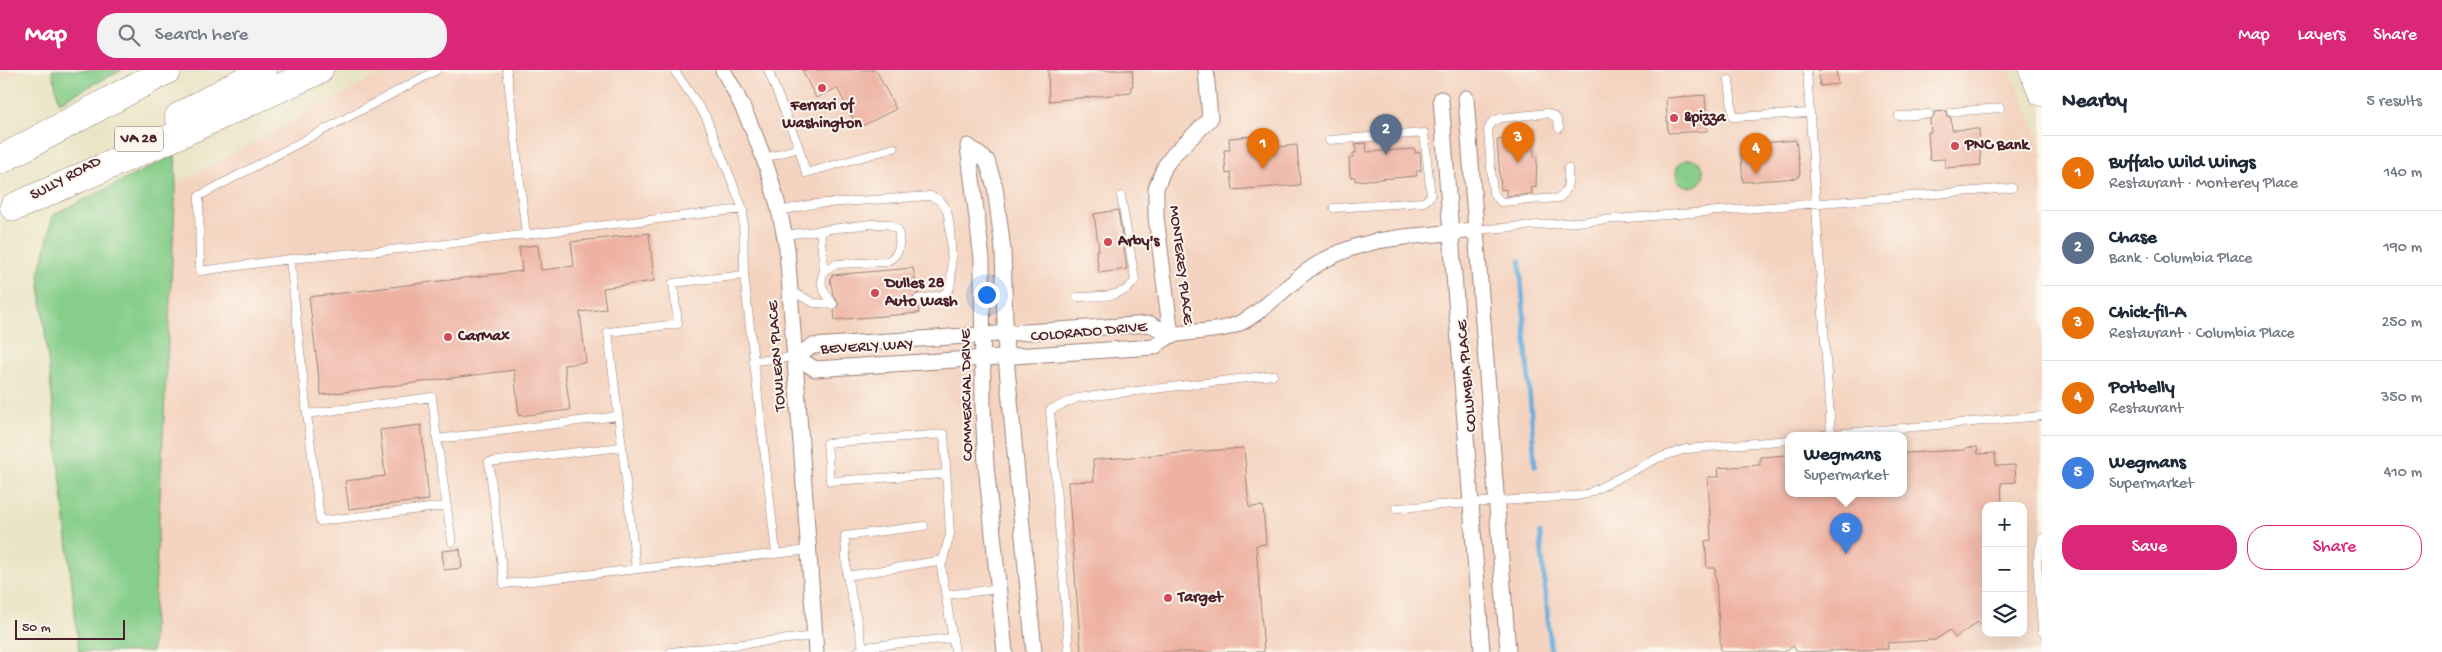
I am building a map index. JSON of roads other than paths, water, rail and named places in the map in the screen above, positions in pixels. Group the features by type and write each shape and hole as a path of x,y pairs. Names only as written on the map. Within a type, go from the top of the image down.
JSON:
{"highway":[{"name":"VA 28","path":"0,160 168,70"},
{"name":"SULLY ROAD","path":"7,211 263,70"},
{"path":"7,211 319,70"},
{"path":"2033,70 2042,92"}],"street":[{"name":"TOWLERN PLACE","path":"723,70 739,98 765,158 780,211 784,235 796,357 816,652"},
{"name":"MONTEREY PLACE","path":"1171,335 1155,198 1165,166 1186,141 1210,119 1206,70"},
{"name":"COLUMBIA PLACE","path":"1466,98 1474,230 1508,652"},
{"name":"COLUMBIA PLACE","path":"1441,99 1482,652"},
{"name":"COMMERCIAL DRIVE","path":"1005,652 986,465 982,359 982,259 968,146 988,161 995,188 1003,250 1006,358 1034,652"},
{"name":"COLORADO DRIVE","path":"1006,358 1154,347 1171,335 1207,332 1243,321 1313,267 1341,252 1373,241 1399,236 1474,230"},
{"name":"COLORADO DRIVE","path":"1006,333 1150,324 1171,335"},
{"name":"BEVERLY WAY","path":"1006,333 812,346 796,357 815,369 1006,358"}],"lane":[{"path":"437,70 199,196 200,270 526,235 743,208"},
{"path":"507,70 526,235"},
{"path":"674,70 706,117 743,208 744,275 776,553"},
{"path":"768,70 799,148 806,173 894,148"},
{"path":"1807,70 1831,432"},
{"path":"1729,80 1733,117 1809,113"},
{"path":"1951,112 2000,108"},
{"path":"1559,128 1558,120 1554,115 1547,113 1501,118 1492,122 1488,130 1493,193 1501,202 1559,198 1566,194 1568,168"},
{"path":"1899,116 1929,114"},
{"path":"1330,140 1424,133 1431,196 1424,202 1334,208"},
{"path":"765,158 799,148"},
{"path":"1474,230 2012,188"},
{"path":"780,211 813,204 930,196 937,198 942,202 948,219 950,288 942,295 918,299"},
{"path":"1078,297 1122,292 1132,285 1135,280 1121,196"},
{"path":"784,235 870,224 888,224 898,230 899,250 893,258 886,262 837,264 824,270"},
{"path":"790,291 814,304 833,304 823,290 820,280 824,270 820,230"},
{"path":"290,259 320,521 446,506"},
{"path":"636,569 608,332 678,324 673,284 744,275"},
{"path":"753,361 796,357"},
{"path":"1069,652 1050,410 1077,398 1273,375"},
{"path":"307,414 432,397 452,542"},
{"path":"437,439 618,416"},
{"path":"1854,432 2042,416"},
{"path":"946,474 830,482 827,443 944,434 950,534 941,567 955,652"},
{"path":"1396,508 1587,494 1658,458 1686,450 1785,440"},
{"path":"622,448 489,462 504,584 809,550"},
{"path":"924,526 845,536 847,576 860,650 953,638"},
{"path":"2042,538 2037,561 2042,632"},
{"path":"847,576 943,560"},
{"path":"946,594 998,589"},
{"path":"671,652 815,636"},
{"path":"753,642 754,652"}],"waterway":[{"path":"1520,261 1535,466"},
{"path":"1540,533 1551,652"}],"place":[{"name":"Ferrari of Washington","path":"822,88"},
{"name":"&pizza","path":"1674,118"},
{"name":"PNC Bank","path":"1955,146"},
{"name":"Chase","path":"1386,155"},
{"name":"Chick-fil-A","path":"1518,163"},
{"name":"Buffalo Wild Wings","path":"1263,169"},
{"name":"Potbelly","path":"1756,174"},
{"name":"Arby's","path":"1108,242"},
{"name":"Dulles 28 Auto Wash","path":"875,293"},
{"name":"CarMax","path":"448,337"},
{"name":"Wegmans","path":"1846,554"},
{"name":"Target","path":"1168,598"}]}
